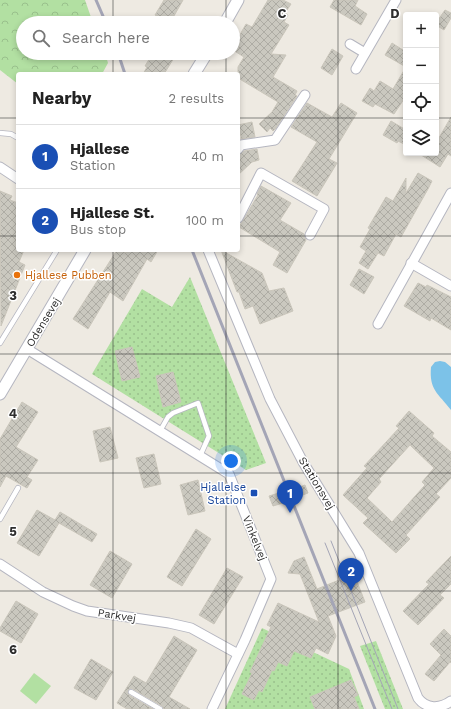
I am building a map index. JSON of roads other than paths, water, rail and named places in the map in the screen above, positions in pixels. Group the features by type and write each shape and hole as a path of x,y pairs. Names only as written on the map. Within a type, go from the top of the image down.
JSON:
{"street":[{"path":"229,16 238,0"},
{"path":"356,69 396,0"},
{"path":"350,44 365,53"},
{"path":"195,72 203,60"},
{"path":"240,146 275,140 305,95"},
{"path":"0,167 16,178"},
{"path":"240,214 261,173 324,209 310,234"},
{"path":"378,324 451,193"},
{"name":"Odensevej","path":"0,394 84,252"},
{"name":"Stationsvej","path":"209,252 270,399 303,462 360,553 418,698 424,705 433,708 451,702"},
{"path":"411,263 451,286"},
{"name":"Vinkelvej","path":"27,349 229,474 271,579 212,709"},
{"name":"Parkvej","path":"0,564 43,592 73,606 101,613 169,623 191,628 238,654"}],"lane":[{"path":"0,133 11,134 16,137"},
{"path":"0,343 56,252"},
{"path":"160,431 168,417 198,403 209,436 200,456"},
{"path":"0,519 18,488"},
{"path":"131,692 160,709"}],"water":[{"path":"435,362 445,362 451,367 451,410 435,391 431,381 431,367"}],"tram line":[{"path":"331,541 398,709"},
{"path":"325,543 392,709"}],"railway":[{"path":"96,0 103,16"},
{"path":"120,60 124,72"},
{"path":"193,252 375,709"}],"place":[{"name":"Hjallese Pubben","path":"17,275"},
{"name":"Hjallelse Station","path":"254,493"},
{"name":"Hjallese","path":"290,513"},
{"name":"Hjallese St.","path":"351,591"}]}
